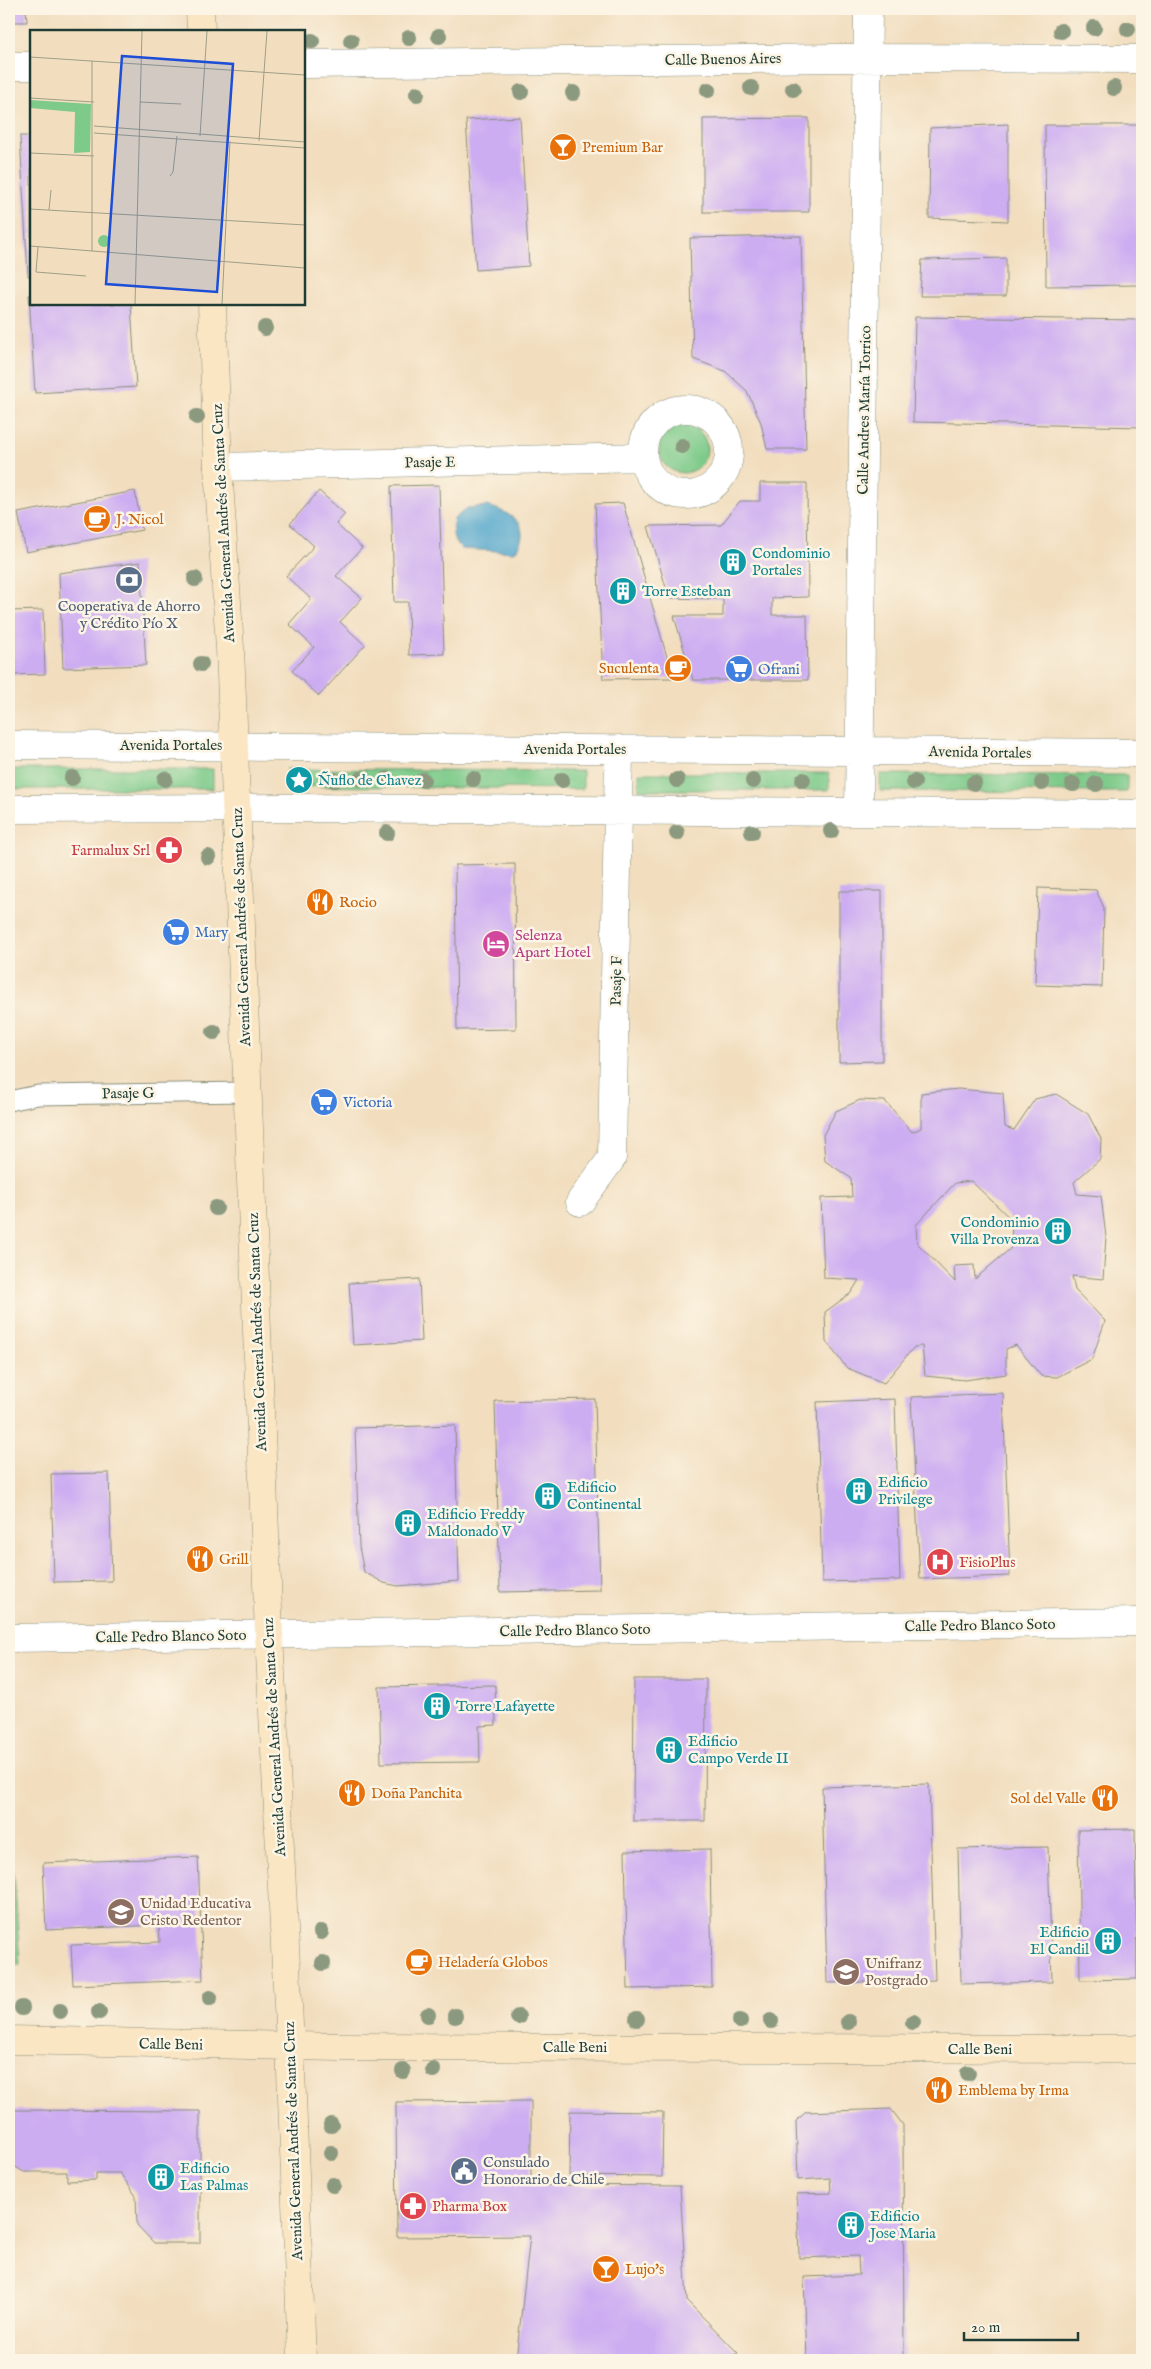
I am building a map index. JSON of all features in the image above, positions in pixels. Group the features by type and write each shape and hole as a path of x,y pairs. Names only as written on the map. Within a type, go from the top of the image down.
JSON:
{"main road":[{"path":"200,9 201,30"},
{"name":"Avenida General Andrés de Santa Cruz","path":"212,305 218,467 230,648 269,1634 290,2044 302,2360"},
{"name":"Calle Beni","path":"9,2040 290,2044 360,2047 1142,2049"}],"street":[{"name":"Calle Andres María Torrico","path":"859,811 869,58 868,9"},
{"name":"Calle Buenos Aires","path":"305,64 869,58 1142,58"},
{"path":"9,66 30,66"},
{"name":"Pasaje E","path":"218,467 642,457"},
{"name":"Avenida Portales","path":"9,745 1142,753"},
{"name":"Pasaje F","path":"580,1202 612,1158 619,749"},
{"path":"9,809 237,808 1142,814"},
{"name":"Calle Pedro Blanco Soto","path":"9,1638 1142,1622"}],"lane":[{"name":"Pasaje G","path":"9,1101 38,1095 248,1092"}],"green space":[{"path":"678,425 688,425 700,432 707,444 707,454 700,466 688,473 678,473 670,469 663,462 659,454 659,444 663,436 670,429"},
{"path":"9,769 213,769 213,789 9,789"},
{"path":"286,769 583,771 583,789 286,786 289,785 289,770"},
{"path":"639,773 829,773 829,790 639,790"},
{"path":"880,774 1127,775 1127,792 880,791"},
{"path":"9,1872 14,1872 20,1965 9,1966"}],"water":[{"path":"488,506 505,512 521,528 520,543 515,552 462,549 454,539 454,519 467,508"}],"building":[{"path":"9,9 26,9 27,22 9,22"},
{"path":"520,117 529,266 476,270 466,120"},
{"path":"809,118 809,212 703,212 703,119"},
{"path":"1008,124 1008,221 929,218 930,128"},
{"path":"1045,125 1142,125 1142,285 1046,286"},
{"path":"20,136 30,136 30,276 28,276"},
{"path":"801,236 806,449 767,449 761,423 747,391 725,371 693,359 690,238"},
{"path":"1006,258 1006,296 920,296 922,260"},
{"path":"29,295 30,305 131,305 136,387 35,393"},
{"path":"915,317 1142,320 1142,427 913,422"},
{"name":"Condominio Portales","path":"760,483 807,483 808,597 772,598 772,615 807,615 808,680 693,680 674,616 723,616 723,599 669,598 648,526 721,525 740,501 760,501"},
{"path":"439,485 444,654 409,655 408,602 394,602 391,486"},
{"path":"135,491 142,530 26,552 18,513"},
{"path":"319,491 345,514 336,524 362,548 336,576 362,598 340,622 365,645 319,696 292,671 314,647 289,624 311,599 286,576 314,546 290,524"},
{"name":"Torre Esteban","path":"623,503 673,678 603,679 595,504"},
{"path":"140,562 146,665 63,668 59,573"},
{"path":"43,610 45,674 9,675 9,611"},
{"name":"Selenza Apart Hotel","path":"515,864 516,1029 457,1030 455,865"},
{"path":"1038,888 1096,890 1104,908 1102,987 1035,985"},
{"path":"839,891 882,891 882,1061 839,1062"},
{"name":"Condominio Villa Provenza","path":"958,1089 1003,1093 1005,1127 1014,1130 1035,1099 1056,1094 1088,1114 1101,1139 1100,1159 1074,1182 1077,1194 1101,1196 1106,1237 1103,1279 1072,1276 1075,1290 1105,1321 1092,1359 1057,1377 1041,1376 1016,1345 1006,1349 1006,1374 965,1380 925,1376 922,1346 914,1347 884,1383 847,1368 826,1342 825,1312 851,1293 859,1280 824,1278 821,1198 852,1197 851,1178 825,1161 823,1135 836,1111 860,1100 885,1101 912,1132 921,1128 921,1093","holes":["971,1181 1012,1220 1011,1248 975,1279 974,1265 954,1266 955,1282 917,1243 916,1225 955,1183"]},
{"path":"419,1279 422,1341 353,1345 349,1283"},
{"path":"1003,1393 1010,1576 920,1579 911,1397"},
{"name":"Edificio Continental","path":"595,1399 600,1590 500,1592 495,1401"},
{"name":"Edificio Privilege","path":"895,1399 900,1580 822,1582 817,1402"},
{"name":"Edificio Freddy Maldonado V","path":"455,1425 459,1581 398,1586 384,1583 364,1572 359,1547 355,1428"},
{"path":"109,1473 112,1581 54,1582 51,1474"},
{"name":"Edificio Campo Verde II","path":"634,1679 706,1679 705,1821 633,1821"},
{"name":"Torre Lafayette","path":"495,1685 496,1725 479,1726 480,1762 381,1763 379,1687"},
{"path":"929,1784 935,1980 827,1983 822,1787"},
{"name":"Edificio El Candil","path":"1135,1829 1137,1979 1080,1980 1078,1830"},
{"path":"1048,1847 1052,1982 961,1984 958,1849"},
{"path":"710,1849 712,1987 628,1989 625,1851"},
{"path":"198,1857 203,1980 73,1985 71,1945 160,1942 159,1925 46,1930 43,1863"},
{"name":"Lujo's","path":"531,2101 531,2185 680,2186 687,2301 738,2353 725,2360 516,2360 530,2236 397,2237 396,2102"},
{"name":"Edificio Jose Maria","path":"891,2109 903,2125 904,2360 807,2360 804,2277 859,2275 858,2256 799,2258 797,2194 831,2193 830,2178 798,2180 796,2121 806,2112"},
{"name":"Edificio Las Palmas","path":"9,2110 200,2111 200,2243 154,2243 137,2225 136,2196 120,2173 96,2173 96,2180 67,2181 67,2172 24,2172 9,2163"},
{"path":"570,2111 663,2112 662,2177 569,2176"}],"place":[{"name":"Premium Bar","path":"563,147"},
{"name":"J. Nicol","path":"97,519"},
{"name":"Condominio Portales","path":"733,562"},
{"name":"Cooperativa de Ahorro y Crédito Pío X","path":"129,580"},
{"name":"Torre Esteban","path":"623,591"},
{"name":"Suculenta","path":"678,668"},
{"name":"Ofrani","path":"739,669"},
{"name":"Ñuflo de Chavez","path":"299,780"},
{"name":"Farmalux Srl","path":"169,850"},
{"name":"Rocio","path":"320,902"},
{"name":"Mary","path":"176,932"},
{"name":"Selenza Apart Hotel","path":"496,944"},
{"name":"Victoria","path":"324,1102"},
{"name":"Condominio Villa Provenza","path":"1058,1231"},
{"name":"Edificio Privilege","path":"859,1491"},
{"name":"Edificio Continental","path":"548,1496"},
{"name":"Edificio Freddy Maldonado V","path":"408,1523"},
{"name":"Grill","path":"200,1559"},
{"name":"FisioPlus","path":"940,1562"},
{"name":"Torre Lafayette","path":"437,1706"},
{"name":"Edificio Campo Verde II","path":"669,1750"},
{"name":"Doña Panchita","path":"352,1793"},
{"name":"Sol del Valle","path":"1105,1798"},
{"name":"Unidad Educativa Cristo Redentor","path":"121,1912"},
{"name":"Edificio El Candil","path":"1108,1941"},
{"name":"Heladería Globos","path":"419,1962"},
{"name":"Unifranz Postgrado","path":"846,1972"},
{"name":"Emblema by Irma","path":"939,2090"},
{"name":"Consulado Honorario de Chile","path":"464,2171"},
{"name":"Edificio Las Palmas","path":"161,2177"},
{"name":"Pharma Box","path":"413,2206"},
{"name":"Edificio Jose Maria","path":"851,2225"},
{"name":"Lujo's","path":"606,2269"}]}
